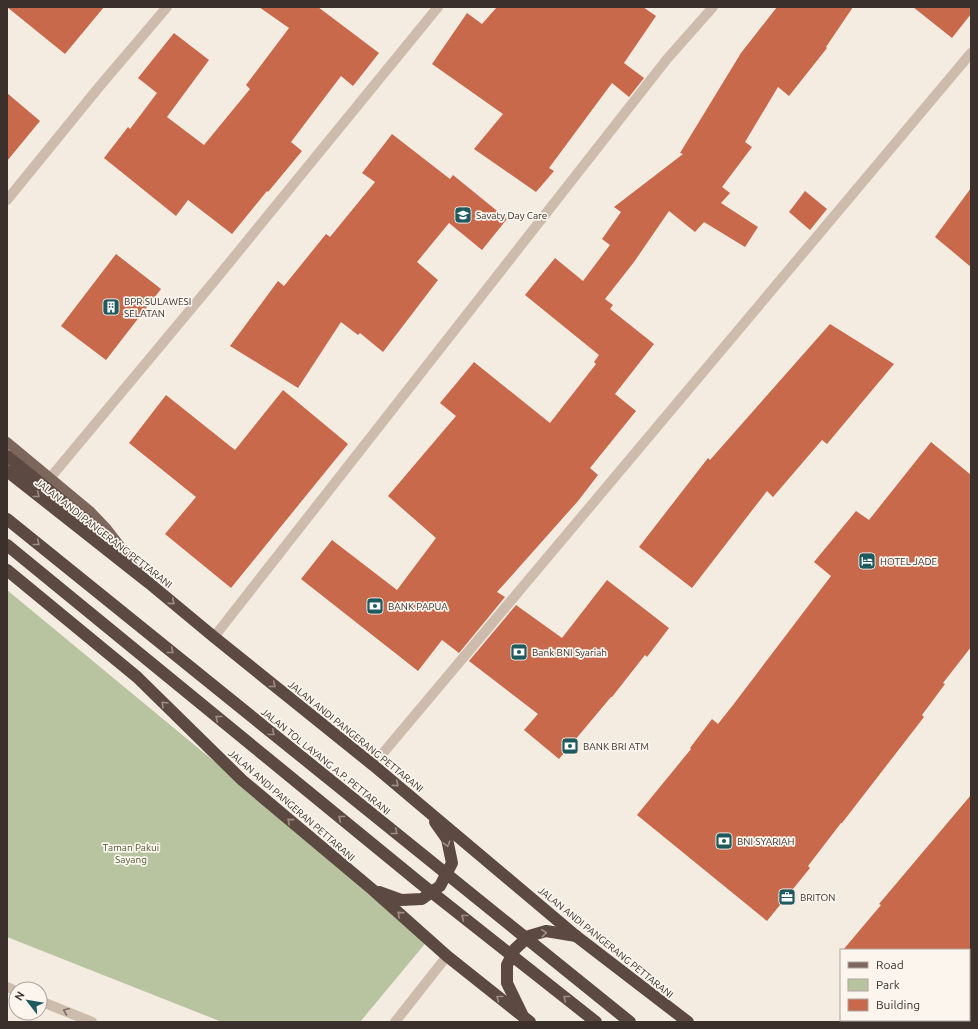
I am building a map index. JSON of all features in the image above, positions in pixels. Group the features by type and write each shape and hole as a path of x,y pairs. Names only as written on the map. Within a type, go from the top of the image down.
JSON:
{"highway":[{"path":"7,456 125,552"},
{"name":"JALAN ANDI PANGERANG PETTARANI","path":"7,471 149,583 214,638 373,765 576,936 688,1022"},
{"name":"JALAN TOL LAYANG A.P. PETTARANI","path":"7,519 630,1022"},
{"path":"7,545 420,883 596,1022"},
{"name":"JALAN ANDI PANGERAN PETTARANI","path":"7,570 137,678 242,780 372,890 447,956 527,1020"},
{"path":"372,890 401,900 408,900 422,898 440,886 452,863 447,839 428,810"},
{"path":"527,1020 506,983 507,965 515,948 529,936 546,931 576,936"}],"main road":[{"path":"7,442 90,511 108,529 149,583"}],"street":[{"path":"7,200 99,87 167,7"},
{"path":"50,478 216,279 438,7"},
{"path":"214,638 667,59 713,7"},
{"path":"373,765 971,53"},
{"path":"395,1022 447,956"},
{"path":"48,1004 92,1022"}],"green space":[{"name":"Taman Pakui Sayang","path":"7,590 429,939 360,1022 222,1022 7,937"}],"building":[{"path":"7,7 104,7 65,54"},
{"path":"259,7 318,7 379,53 353,86 341,76 291,142 302,151 232,234 188,200 176,216 104,158 128,127 130,129 157,93 138,78 174,33 209,60 167,117 204,145 250,89 246,85 289,28"},
{"path":"497,7 643,7 656,16 624,63 644,78 629,97 612,83 549,168 554,171 536,192 474,149 503,114 432,64 467,13 482,24"},
{"path":"777,7 853,7 826,47 827,48 789,96 778,87 745,142 752,147 722,187 730,193 721,203 758,227 745,247 704,222 695,232 669,211 634,262 605,299 613,305 610,309 654,344 615,394 636,411 590,468 598,475 578,501 497,592 505,597 459,653 442,640 418,671 301,579 332,540 397,590 436,538 388,496 456,416 440,403 474,362 550,423 596,364 594,362 599,355 525,295 555,258 583,281 610,245 602,239 621,212 614,207 683,154 680,153 741,53"},
{"path":"913,7 971,7 971,14 952,38"},
{"path":"7,93 40,121 7,161"},
{"path":"392,134 450,179 453,175 507,219 482,250 449,223 417,262 438,280 383,352 360,333 358,335 341,322 298,388 230,346 278,281 284,286 326,234 330,237 375,182 362,173"},
{"path":"971,188 971,267 935,237"},
{"path":"805,191 827,209 810,230 789,212"},
{"name":"BPR SULAWESI SELATAN","path":"116,254 161,289 106,360 61,326"},
{"path":"830,324 894,364 827,444 822,440 773,497 767,491 692,588 639,547 708,458 710,460"},
{"path":"283,390 348,444 231,588 165,534 196,497 129,443 166,395 235,450"},
{"path":"931,442 971,475 971,647 943,683 945,684 922,715 924,717 808,866 810,868 767,921 637,815 691,749 690,748 712,719 718,724 831,576 814,562 856,511 869,520"},
{"path":"607,580 669,628 647,657 645,655 612,697 559,759 524,730 538,714 469,661 516,605 562,638"},
{"path":"971,795 971,950 844,949 881,905 879,904"}],"place":[{"name":"Savaty Day Care","path":"463,215"},
{"name":"BPR SULAWESI SELATAN","path":"111,307"},
{"name":"HOTEL JADE","path":"867,561"},
{"name":"BANK PAPUA","path":"375,606"},
{"name":"Bank BNI Syariah","path":"519,652"},
{"name":"BANK BRI ATM","path":"570,746"},
{"name":"BNI SYARIAH","path":"724,841"},
{"name":"BRITON","path":"787,897"}]}
